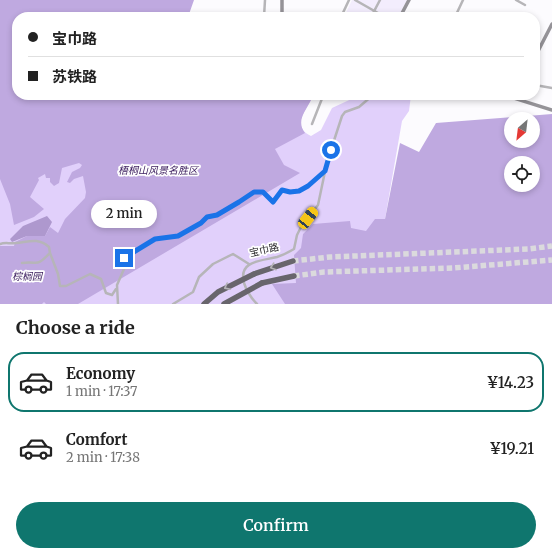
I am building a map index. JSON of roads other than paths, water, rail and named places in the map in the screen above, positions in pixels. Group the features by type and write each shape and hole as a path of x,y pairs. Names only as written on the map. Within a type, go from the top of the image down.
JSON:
{"highway":[{"path":"204,304 218,292 254,274 293,260"},
{"path":"224,304 262,283 294,276"}],"street":[{"path":"264,12 265,0"},
{"path":"282,0 282,12"},
{"path":"343,12 349,0"},
{"path":"355,0 374,11 380,0"},
{"path":"403,12 409,0"},
{"path":"457,12 463,0"},
{"path":"516,0 525,4"},
{"path":"540,49 550,33 552,24"},
{"path":"540,87 552,88"},
{"path":"312,124 321,100"},
{"name":"宝巾路","path":"173,304 176,300 193,292 199,277 213,264 233,254 249,264 279,257 294,249 297,235 302,225 318,205 325,171 343,113 359,107 367,100"},
{"path":"520,100 552,110"},
{"path":"118,304 116,289 117,282 124,269 124,258 155,239 178,236 201,223 207,217 217,215 254,192 263,192 273,202 282,190 290,192 299,191 308,186 325,171"},
{"path":"0,244 18,243 30,240 41,242 49,247 58,274 60,286 66,286 90,274 101,279 106,293 112,294 116,289"},
{"path":"22,263 38,263 50,253"},
{"path":"249,264 243,277 250,296 257,304"}],"tunnel":[{"path":"293,261 330,257 528,249 552,246"},
{"path":"294,276 324,272 453,268 552,260"}],"park label":[{"name":"梧桐山风景名胜区","path":"158,170"},
{"name":"棕榈园","path":"27,276"}]}
